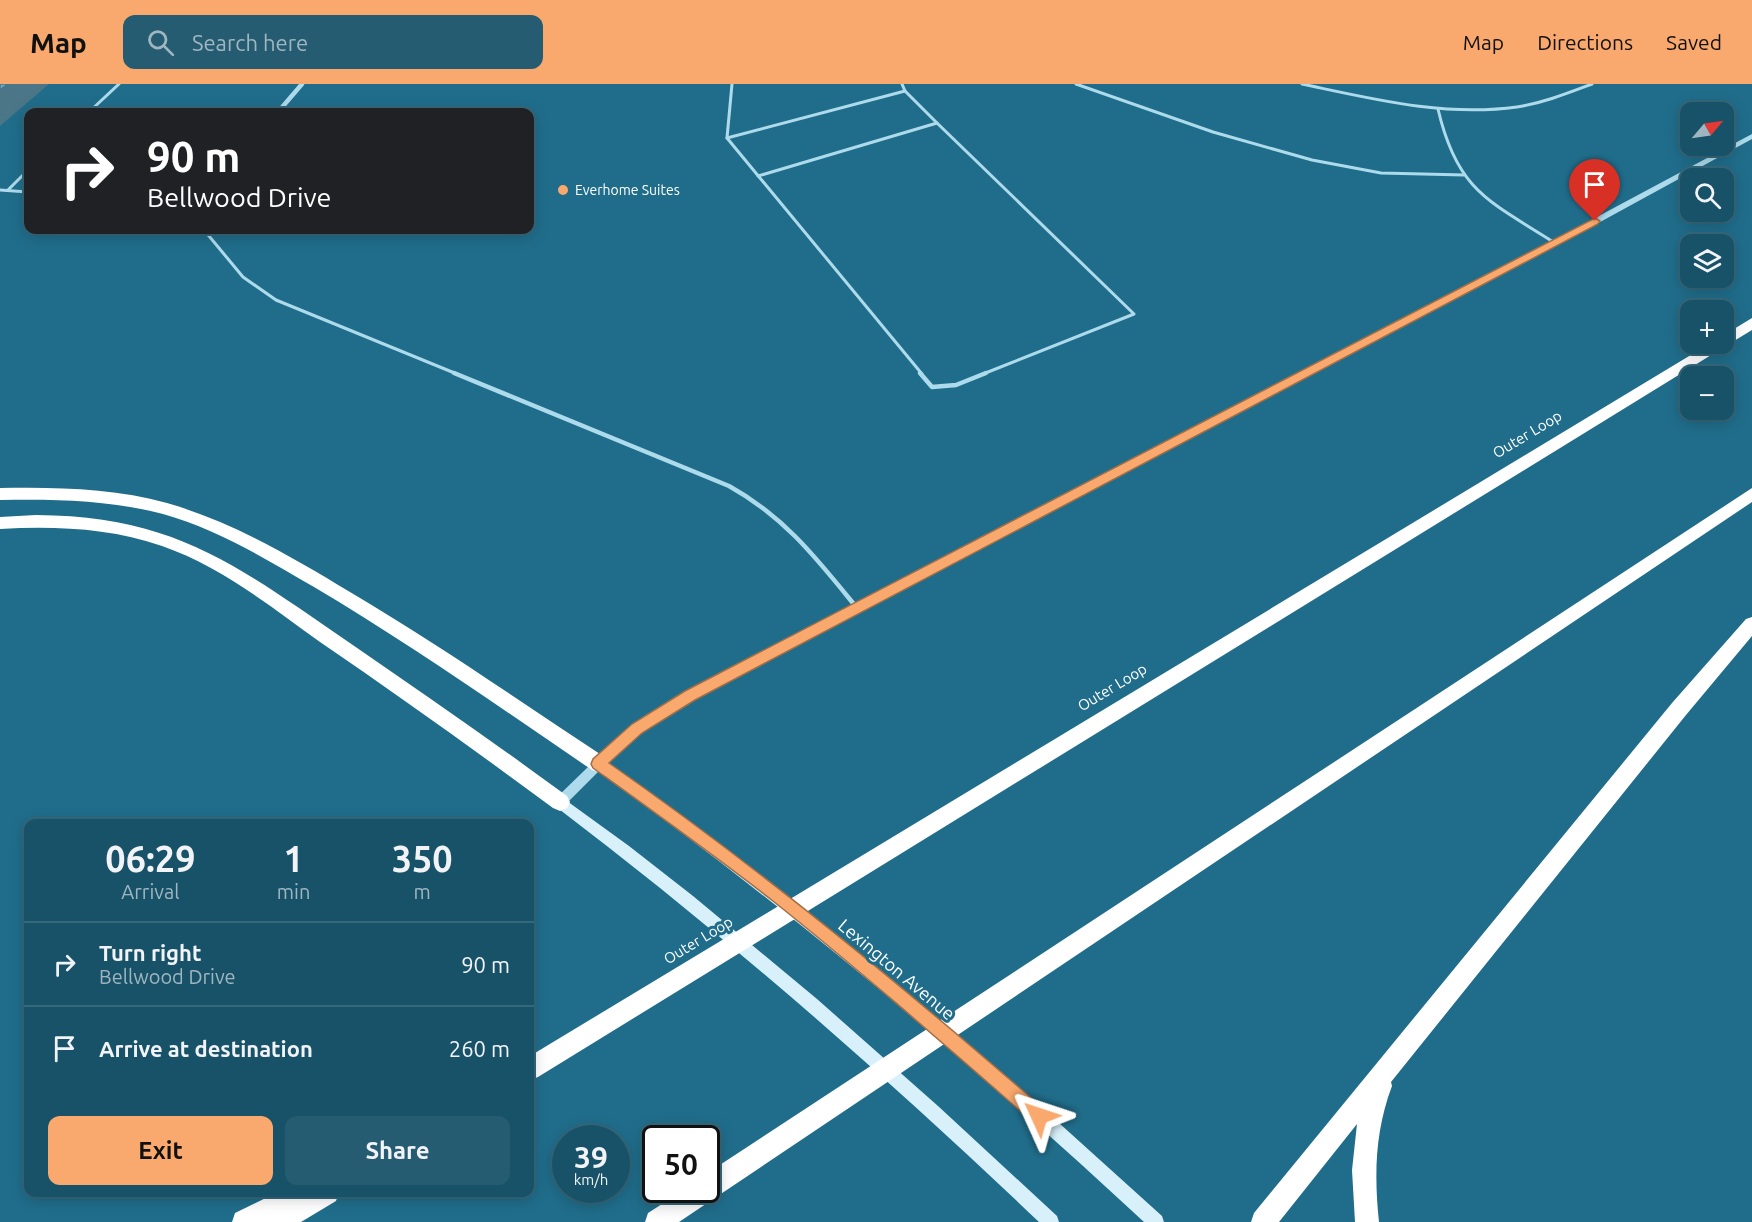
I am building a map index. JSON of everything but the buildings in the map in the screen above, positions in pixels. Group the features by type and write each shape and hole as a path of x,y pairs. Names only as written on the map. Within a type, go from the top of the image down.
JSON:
{"highway":[{"path":"1734,335 1752,323"},
{"name":"Outer Loop","path":"534,1067 1703,354"},
{"path":"0,494 68,494 112,498 148,504 207,522 267,552 404,633 599,764"},
{"path":"720,1180 1752,494"},
{"path":"0,523 53,522 109,527 159,538 209,559 263,592 385,676 560,802"},
{"path":"1263,1222 1672,718 1752,624"},
{"path":"1367,1222 1364,1167 1366,1134 1376,1097 1392,1064"},
{"path":"244,1222 295,1197"},
{"path":"278,1222 319,1197"},
{"path":"657,1222 685,1203"}],"main road":[{"name":"Lexington Avenue","path":"599,764 683,823 779,896 866,967 997,1079 1156,1222"},
{"path":"560,802 668,883 786,981 938,1114 1051,1222"}],"street":[{"path":"281,108 302,84"},
{"path":"560,802 637,728 671,705 1555,243 1752,136"}],"lane":[{"path":"93,108 119,84"},
{"path":"732,84 727,138 932,387 956,385 1134,314 937,123 905,91 902,84"},
{"path":"1076,84 1213,132 1312,160 1382,173 1464,176"},
{"path":"1302,84 1438,109 1478,111 1519,107 1558,98 1592,84"},
{"path":"727,138 905,91"},
{"path":"1438,109 1452,154 1464,176 1502,208 1555,243"},
{"path":"758,176 937,123"},
{"path":"8,190 24,174"},
{"path":"0,190 24,192"},
{"path":"207,234 237,273 254,288 276,300 729,486 755,499 776,514 797,534 857,608"}],"place":[{"name":"Everhome Suites","path":"563,190"}],"route":[{"path":"1039,1116 916,1009 779,896 683,823 599,764 637,728 671,705 1595,221"}]}
